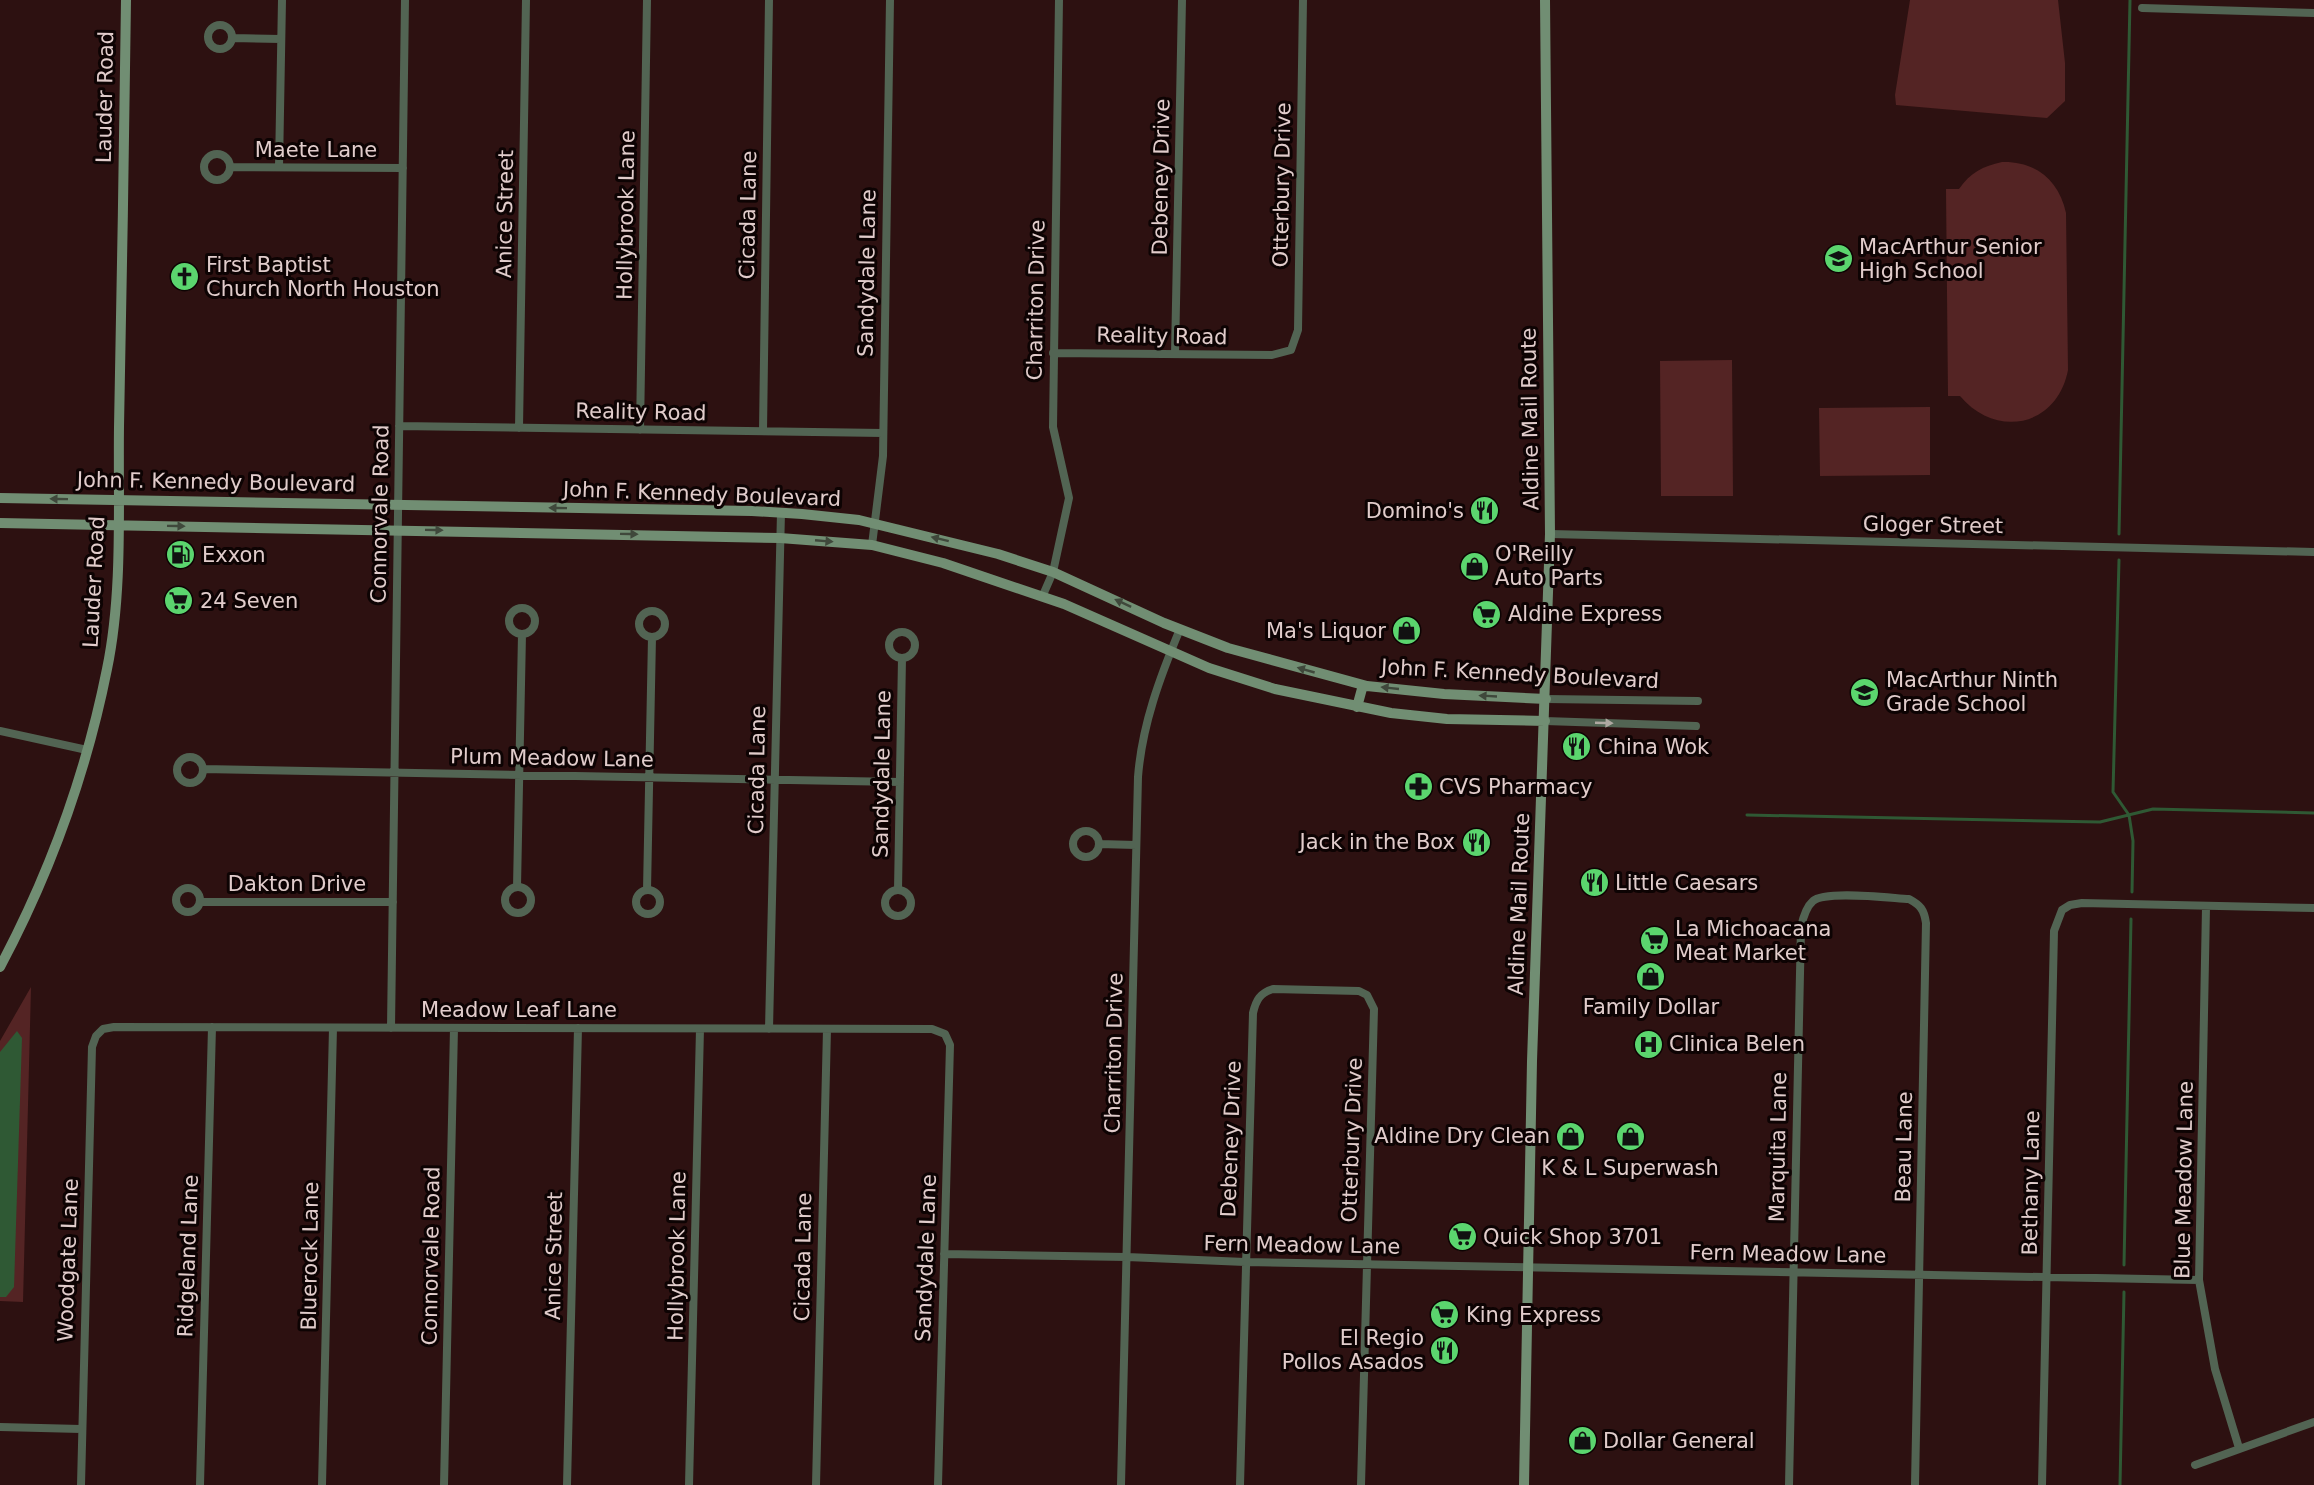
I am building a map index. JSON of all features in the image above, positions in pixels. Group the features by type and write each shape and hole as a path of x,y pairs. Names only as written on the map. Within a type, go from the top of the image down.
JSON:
{"main road":[{"name":"Lauder Road","path":"0,967 34,898 67,818 108,669 113,636 118,526 126,0"},
{"name":"Aldine Mail Route","path":"1524,1485 1533,1061 1550,534 1545,0"},
{"name":"John F. Kennedy Boulevard","path":"0,498 781,512 837,518 875,524 988,551 1053,572 1228,648 1363,685 1444,694 1546,699"},
{"name":"John F. Kennedy Boulevard","path":"0,523 780,538 872,546 944,562 1043,596 1209,668 1275,689 1357,707 1447,719 1545,721"},
{"path":"1357,707 1363,685"}],"street":[{"path":"279,167 282,0"},
{"name":"Connorvale Road","path":"392,1028 405,0"},
{"name":"Anice Street","path":"519,428 526,0"},
{"name":"Hollybrook Lane","path":"640,430 647,0"},
{"name":"Cicada Lane","path":"763,431 769,0"},
{"name":"Sandydale Lane","path":"872,546 883,456 890,0"},
{"name":"Charriton Drive","path":"1043,596 1053,572 1069,498 1053,427 1059,0"},
{"name":"Debeney Drive","path":"1175,354 1182,0"},
{"name":"Otterbury Drive","path":"1272,356 1291,350 1298,330 1303,0"},
{"path":"2142,8 2314,13"},
{"path":"232,38 281,39"},
{"name":"Maete Lane","path":"230,167 403,168"},
{"name":"Reality Road","path":"1053,353 1272,356"},
{"name":"Reality Road","path":"399,426 883,433"},
{"name":"Cicada Lane","path":"769,1029 781,512"},
{"name":"Gloger Street","path":"1550,534 2314,552"},
{"name":"Charriton Drive","path":"1121,1485 1140,748 1145,722 1180,629"},
{"path":"517,887 522,634"},
{"path":"647,890 651,637"},
{"name":"Sandydale Lane","path":"898,890 902,658"},
{"name":"John F. Kennedy Boulevard","path":"1546,699 1698,701"},
{"name":"John F. Kennedy Boulevard","path":"1545,721 1696,726"},
{"path":"0,731 87,750"},
{"name":"Plum Meadow Lane","path":"203,769 900,782"},
{"path":"1099,844 1136,844"},
{"name":"Marquita Lane","path":"1789,1485 1801,927 1803,917 1812,901 1828,896"},
{"name":"Beau Lane","path":"1828,896 1908,898 1924,911 1926,934 1915,1485"},
{"name":"Dakton Drive","path":"200,902 393,902"},
{"name":"Bethany Lane","path":"2042,1485 2054,931 2062,910 2070,905 2087,903 2206,907"},
{"path":"2206,907 2314,908"},
{"name":"Blue Meadow Lane","path":"2206,907 2199,1280 2215,1369 2239,1448"},
{"name":"Debeney Drive","path":"1240,1485 1253,1013 1255,1003 1265,992 1273,989 1314,989"},
{"name":"Otterbury Drive","path":"1314,989 1359,991 1367,995 1374,1009 1361,1485"},
{"name":"Meadow Leaf Lane","path":"96,1036 103,1029 114,1027 932,1029 945,1034"},
{"name":"Ridgeland Lane","path":"200,1485 212,1027"},
{"name":"Bluerock Lane","path":"322,1485 333,1028"},
{"name":"Connorvale Road","path":"444,1485 454,1028"},
{"name":"Anice Street","path":"567,1485 578,1028"},
{"name":"Hollybrook Lane","path":"689,1485 700,1029"},
{"name":"Cicada Lane","path":"816,1485 827,1029"},
{"name":"Sandydale Lane","path":"938,1485 950,1045 945,1034"},
{"name":"Woodgate Lane","path":"81,1485 92,1047 96,1036"},
{"name":"Fern Meadow Lane","path":"944,1254 1366,1265 2199,1280"},
{"path":"2195,1465 2314,1422"},
{"path":"0,1427 81,1429"}],"shaded area":[{"path":"1910,0 2058,0 2065,63 2065,101 2047,118 1896,105 1895,95"},
{"path":"2002,162 2025,165 2044,175 2058,191 2066,213 2068,370 2062,389 2052,404 2038,415 2023,421 2007,422 1991,418 1975,410 1960,396 1948,396 1946,189 1959,189 1978,171"},
{"path":"1732,360 1733,496 1661,496 1660,361"},
{"path":"1930,407 1930,475 1820,476 1819,408"},
{"path":"31,987 23,1302 0,1301 0,1041"},
{"path":"17,1031 22,1038 14,1287 6,1297 0,1297 0,1052"}],"waterway":[{"path":"2119,534 2130,0"},
{"path":"2119,560 2113,792 2129,815 2133,841 2132,892"},
{"path":"1747,815 2100,822 2153,809 2314,813"},
{"path":"2124,1265 2131,919"},
{"path":"2120,1485 2124,1292"}],"place":[{"name":"MacArthur Senior High School","path":"1838,259"},
{"name":"First Baptist Church North Houston","path":"185,277"},
{"name":"Domino's","path":"1485,511"},
{"name":"Exxon","path":"181,555"},
{"name":"O'Reilly Auto Parts","path":"1474,566"},
{"name":"24 Seven","path":"179,601"},
{"name":"Aldine Express","path":"1487,614"},
{"name":"Ma's Liquor","path":"1407,631"},
{"name":"MacArthur Ninth Grade School","path":"1865,692"},
{"name":"China Wok","path":"1577,747"},
{"name":"CVS Pharmacy","path":"1418,787"},
{"name":"Jack in the Box","path":"1476,842"},
{"name":"Little Caesars","path":"1594,883"},
{"name":"La Michoacana Meat Market","path":"1654,941"},
{"name":"Family Dollar","path":"1651,976"},
{"name":"Clinica Belen","path":"1648,1044"},
{"name":"Aldine Dry Clean","path":"1571,1136"},
{"name":"K & L Superwash","path":"1630,1137"},
{"name":"Quick Shop 3701","path":"1462,1237"},
{"name":"King Express","path":"1445,1315"},
{"name":"El Regio Pollos Asados","path":"1445,1350"},
{"name":"Dollar General","path":"1582,1441"}]}
